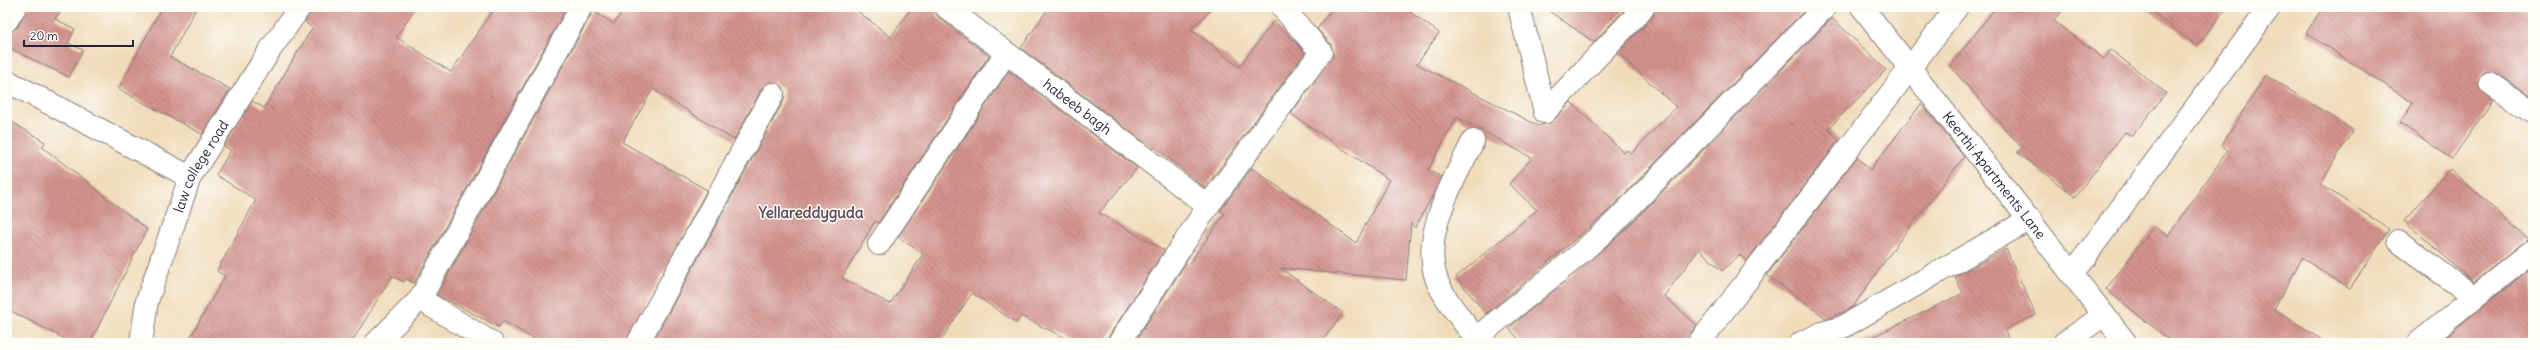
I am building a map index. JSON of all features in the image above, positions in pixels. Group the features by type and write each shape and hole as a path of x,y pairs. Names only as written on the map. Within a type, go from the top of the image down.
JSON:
{"street":[{"path":"7,20 15,7"},
{"name":"law college road","path":"141,343 147,301 190,177 270,50 300,7"},
{"path":"376,343 420,299 581,7"},
{"name":"habeeb bagh","path":"946,7 1208,206"},
{"path":"1118,343 1208,206 1321,52 1282,7"},
{"path":"1519,7 1545,112 1644,7"},
{"path":"1473,141 1437,216 1433,246 1434,271 1441,290 1478,340 1575,258 1612,224 1825,7"},
{"name":"Keerthi Apartments Lane","path":"1862,7 2126,343"},
{"path":"1698,343 1957,7"},
{"path":"2072,274 2270,7"},
{"path":"879,244 1006,52"},
{"path":"7,81 190,177"},
{"path":"2490,83 2533,113"},
{"path":"638,343 773,94"},
{"path":"1800,343 1822,333 1843,327 2030,219"},
{"path":"2398,241 2474,297"},
{"path":"2418,343 2533,250"},
{"path":"420,299 492,343"},
{"path":"2064,343 2104,315"}],"building":[{"path":"27,7 63,7 55,19 75,29 68,43 83,50 69,77 7,47 7,32 18,27"},
{"path":"162,7 197,7 170,57 230,89 202,134 118,89"},
{"path":"312,7 416,7 396,37 451,72 495,7 567,7 414,283 406,279 404,282 392,276 351,343 187,343 225,276 217,271 256,200 216,175 231,150 224,146 252,101 264,108 312,28 305,22"},
{"path":"625,7 852,7 891,37 912,7 934,7 938,17 989,56 878,223 875,221 842,278 890,304 923,254 898,237 1009,71 1137,168 1099,213 1164,250 1109,336 1107,343 1075,343 1021,316 1017,323 972,293 939,343 652,343 784,100 783,87 772,82 762,88 734,140 653,89 622,142 707,190 626,343 541,343 503,321 499,327 437,295 593,11 614,24"},
{"path":"1049,7 1214,7 1191,29 1239,67 1274,21 1305,53 1205,188 1155,147 1153,149 1021,48"},
{"path":"1333,7 1403,7 1439,33 1417,64 1539,126 1553,121 1571,102 1624,153 1627,150 1631,154 1676,107 1618,53 1653,16 1656,7 1808,7 1604,215 1486,314 1456,277 1537,210 1509,184 1532,158 1457,117 1428,170 1442,177 1415,228 1411,223 1406,280 1280,268 1343,313 1321,343 1134,343 1186,263 1189,264 1225,214 1220,211 1252,168 1356,243 1389,180 1291,114 1333,55 1331,44 1317,29"},
{"path":"1543,7 1627,7 1594,42"},
{"path":"1996,7 2065,7 2054,21 2104,59 2111,50 2166,93 2132,136 2125,132 2075,197 2017,152 2022,148 1950,66"},
{"path":"2146,7 2227,7 2197,46"},
{"path":"2323,7 2533,7 2533,98 2497,73 2484,72 2478,82 2479,88 2493,100 2452,159 2400,123 2413,103 2306,33"},
{"path":"1832,18 1886,70 1828,129 1839,140 1747,261 1739,255 1722,271 1699,249 1664,296 1697,325 1682,343 1522,343 1509,328 1622,233"},
{"path":"2266,75 2353,130 2320,184 2389,229 2350,289 2302,258 2274,309 2327,343 2173,343 2106,289 2154,226 2168,236 2228,150 2221,146"},
{"path":"1921,104 1964,157 1896,245 1853,307 1827,319 1767,275 1857,157 1870,170"},
{"path":"7,119 45,142 42,147 147,229 90,343 73,343 7,309"},
{"path":"2450,169 2528,239 2474,282 2404,221"},
{"path":"2006,249 2036,315 2004,330 2011,343 1860,343 1963,293 1955,277"},
{"path":"2533,266 2533,343 2438,343"}],"district":[{"name":"Yellareddyguda","path":"811,212"}]}
